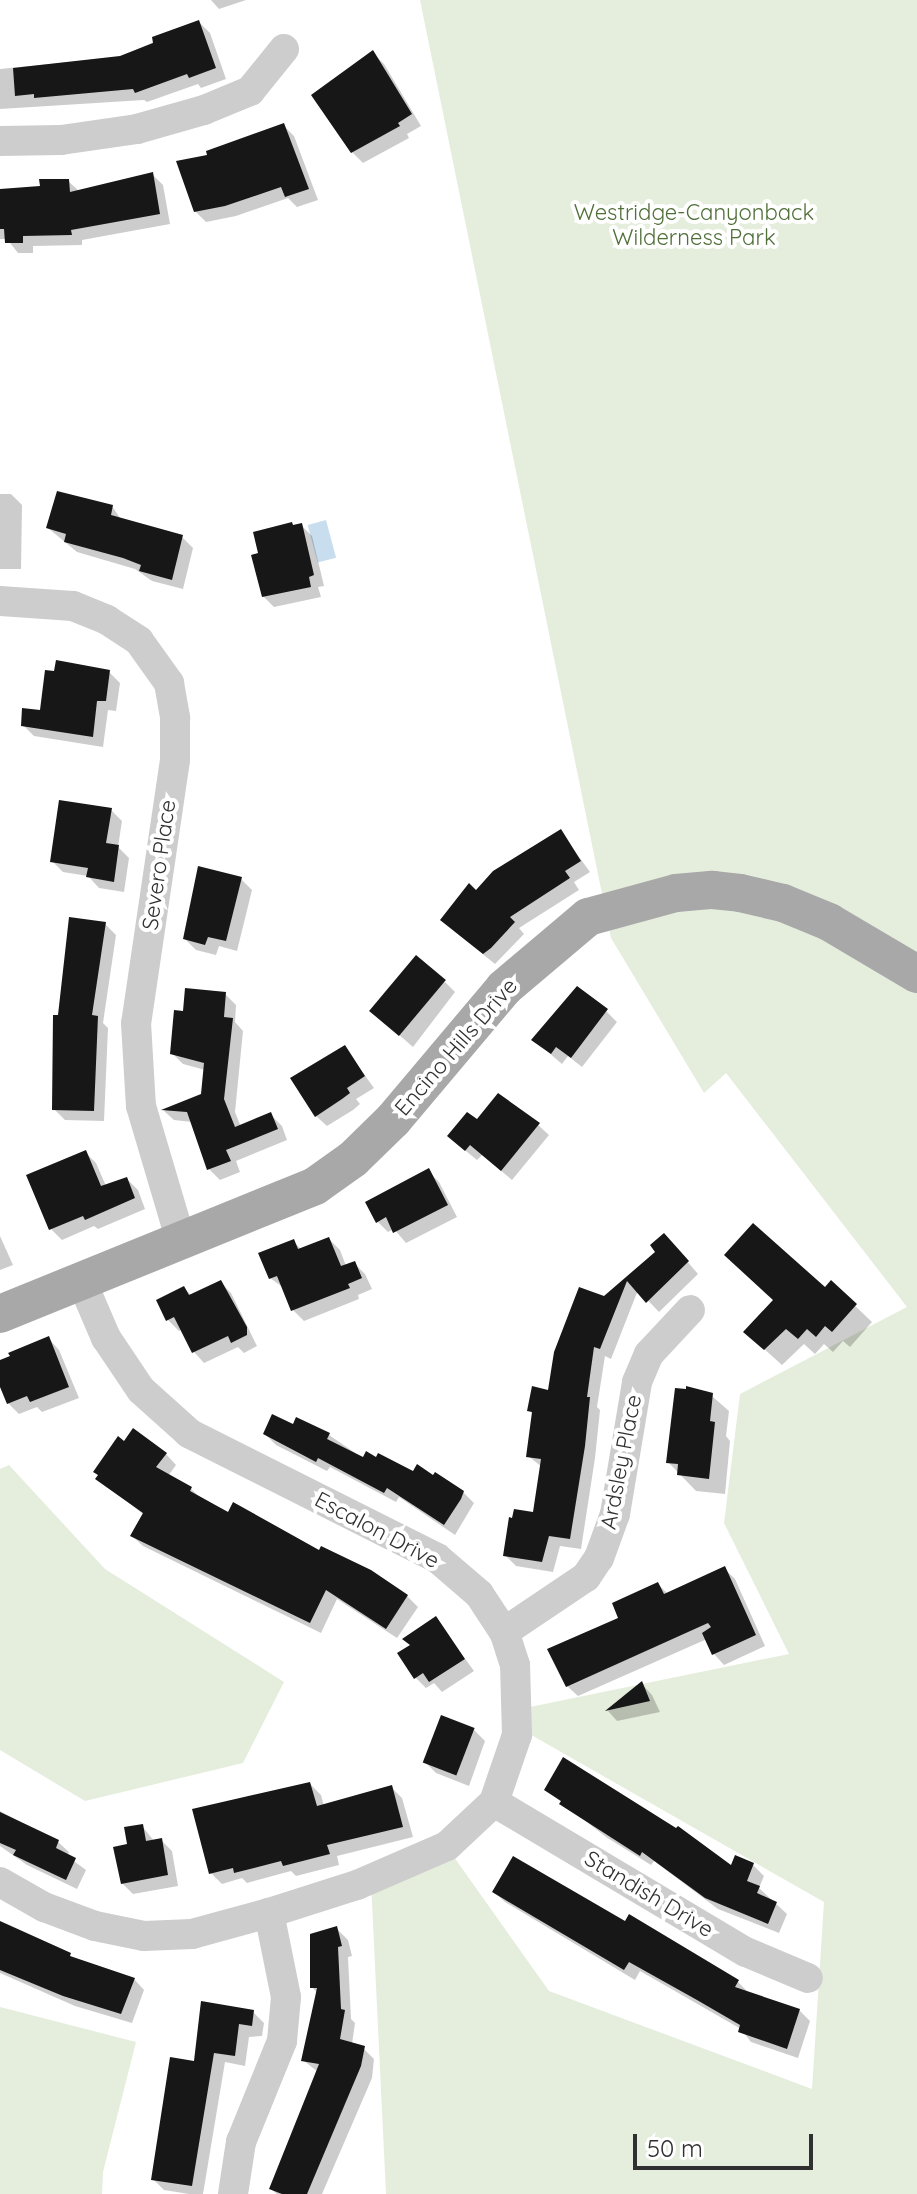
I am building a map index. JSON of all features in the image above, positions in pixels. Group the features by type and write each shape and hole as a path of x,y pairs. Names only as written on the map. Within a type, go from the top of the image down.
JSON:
{"main road":[{"name":"Encino Hills Drive","path":"0,1314 315,1186 353,1159 393,1120 504,988 563,935 588,917 603,911 676,893 713,890 740,893 783,903 829,922 917,974"}],"street":[{"path":"0,141 61,140 137,129 204,110 250,91 284,49"},
{"name":"Severo Place","path":"0,601 73,606 107,620 139,641 169,683 175,718 175,760 136,1023 141,1106 181,1241"},
{"name":"Escalon Drive","path":"0,1882 57,1912 95,1926 144,1936 192,1934 269,1913 357,1885 447,1846 494,1802 517,1735 515,1665 504,1632 479,1594 437,1558 189,1433 141,1390 106,1338 82,1282"},
{"name":"Ardsley Place","path":"504,1632 586,1577 599,1558 615,1514 637,1382 649,1354 690,1310"},
{"name":"Standish Drive","path":"494,1802 746,1952 808,1978"},
{"path":"233,2194 241,2142 282,2041 286,1997 269,1913"}],"green space":[{"name":"Westridge-Canyonback Wilderness Park","path":"420,0 917,0 917,2194 386,2194 371,1882 449,1850 549,1991 812,2089 824,1902 519,1728 520,1709 789,1654 724,1523 740,1394 907,1307 726,1073 704,1093 611,938"},
{"path":"9,1465 105,1569 284,1682 243,1763 85,1801 0,1750 0,1469"},
{"path":"0,2007 136,2042 103,2172 102,2194 0,2194"}],"water":[{"path":"326,520 336,558 318,563 308,525"}],"building":[{"path":"199,20 216,68 189,78 187,74 135,93 133,89 34,98 34,94 15,96 13,68 120,56 153,43 152,37"},
{"path":"373,50 412,114 398,123 400,126 351,153 311,95"},
{"path":"284,123 309,189 285,197 281,187 225,206 194,212 176,161 207,155 206,151"},
{"path":"153,172 160,214 71,230 72,235 23,236 23,243 5,243 4,229 0,229 0,189 40,186 39,179 69,179 70,192"},
{"path":"57,491 113,505 111,515 183,535 172,580 139,571 141,565 123,558 64,542 66,534 46,528"},
{"path":"292,522 293,525 302,523 314,575 309,577 311,587 262,597 251,555 258,553 253,532"},
{"path":"56,660 110,670 106,701 97,701 93,737 21,726 22,708 40,710 45,670 54,671"},
{"path":"59,800 112,808 106,843 119,845 114,882 86,877 88,868 50,862"},
{"path":"561,829 581,861 565,871 570,878 510,917 515,922 491,948 483,954 440,920 469,883 476,890 493,871"},
{"path":"198,866 242,877 226,941 208,937 205,945 183,939"},
{"path":"69,917 106,922 92,1015 98,1016 94,1111 52,1110 53,1015 58,1015"},
{"path":"416,955 446,980 399,1036 369,1011"},
{"path":"577,986 608,1009 571,1058 556,1047 551,1054 531,1040"},
{"path":"185,988 226,992 224,1017 233,1018 224,1099 235,1127 271,1112 278,1129 226,1150 231,1161 207,1170 187,1112 161,1110 201,1094 204,1063 170,1054 174,1010 183,1011"},
{"path":"345,1045 365,1076 347,1088 350,1093 315,1117 290,1078"},
{"path":"498,1093 540,1123 501,1171 470,1145 465,1151 447,1136 467,1112 477,1119"},
{"path":"86,1150 101,1186 127,1177 135,1198 85,1220 83,1216 49,1230 26,1175"},
{"path":"429,1168 448,1205 393,1233 386,1217 376,1223 365,1202"},
{"path":"753,1223 825,1287 831,1280 857,1304 832,1332 825,1326 816,1337 807,1329 798,1339 786,1329 764,1350 743,1332 773,1300 724,1255"},
{"path":"664,1233 689,1261 646,1303 627,1281 600,1349 594,1347 587,1397 590,1397 585,1446 570,1539 549,1536 542,1562 503,1556 509,1517 512,1518 514,1509 533,1512 541,1459 526,1457 532,1412 527,1411 532,1386 548,1390 554,1352 579,1287 604,1296 655,1252 650,1245"},
{"path":"329,1237 341,1266 355,1261 362,1278 348,1284 350,1288 291,1311 277,1276 269,1279 258,1253 294,1239 298,1249"},
{"path":"221,1280 247,1327 247,1335 231,1343 228,1336 192,1353 174,1317 166,1321 156,1300 184,1286 189,1295"},
{"path":"49,1336 69,1387 30,1402 27,1396 7,1404 0,1387 0,1360 10,1356 8,1353"},
{"path":"686,1386 713,1393 710,1421 715,1422 709,1479 677,1475 678,1464 666,1463 675,1388 686,1389"},
{"path":"272,1414 293,1424 296,1417 330,1433 327,1439 363,1457 366,1451 376,1457 378,1453 413,1471 417,1464 433,1475 435,1472 464,1491 461,1499 444,1525 387,1488 384,1493 318,1458 316,1462 263,1434"},
{"path":"133,1428 167,1453 156,1467 192,1487 190,1491 228,1512 233,1502 319,1550 321,1546 371,1570 408,1595 386,1629 326,1590 310,1623 130,1536 143,1513 95,1479 98,1475 93,1472 118,1436 124,1441"},
{"path":"725,1566 756,1635 712,1655 702,1633 711,1627 708,1623 566,1687 547,1649 618,1618 612,1603 658,1582 664,1594"},
{"path":"436,1616 465,1659 429,1682 423,1673 414,1679 397,1653 410,1645 402,1639"},
{"path":"642,1681 650,1701 605,1711"},
{"path":"441,1715 475,1728 456,1776 423,1763"},
{"path":"563,1757 676,1828 678,1826 731,1865 735,1855 754,1863 747,1881 760,1886 757,1893 777,1902 768,1924 705,1898 642,1852 640,1856 559,1804 561,1801 544,1790"},
{"path":"310,1782 317,1806 392,1785 403,1827 327,1845 330,1854 283,1866 281,1861 234,1873 233,1868 209,1874 192,1809"},
{"path":"0,1812 59,1840 56,1848 76,1858 66,1880 13,1855 16,1850 0,1843"},
{"path":"143,1824 146,1841 162,1838 168,1875 121,1884 113,1847 127,1844 124,1827"},
{"path":"513,1856 625,1921 629,1914 739,1980 735,1987 800,2009 787,2049 738,2032 740,2025 697,2000 629,1962 624,1970 492,1892"},
{"path":"0,1921 71,1953 70,1956 135,1978 121,2014 63,1996 0,1970"},
{"path":"337,1926 342,1946 338,1947 341,2009 345,2010 340,2039 365,2046 361,2066 307,2194 282,2194 269,2189 319,2064 301,2061 317,1988 310,1988 310,1934"},
{"path":"201,2001 254,2010 252,2026 239,2024 235,2056 214,2053 192,2186 151,2180 170,2057 194,2061"}]}
